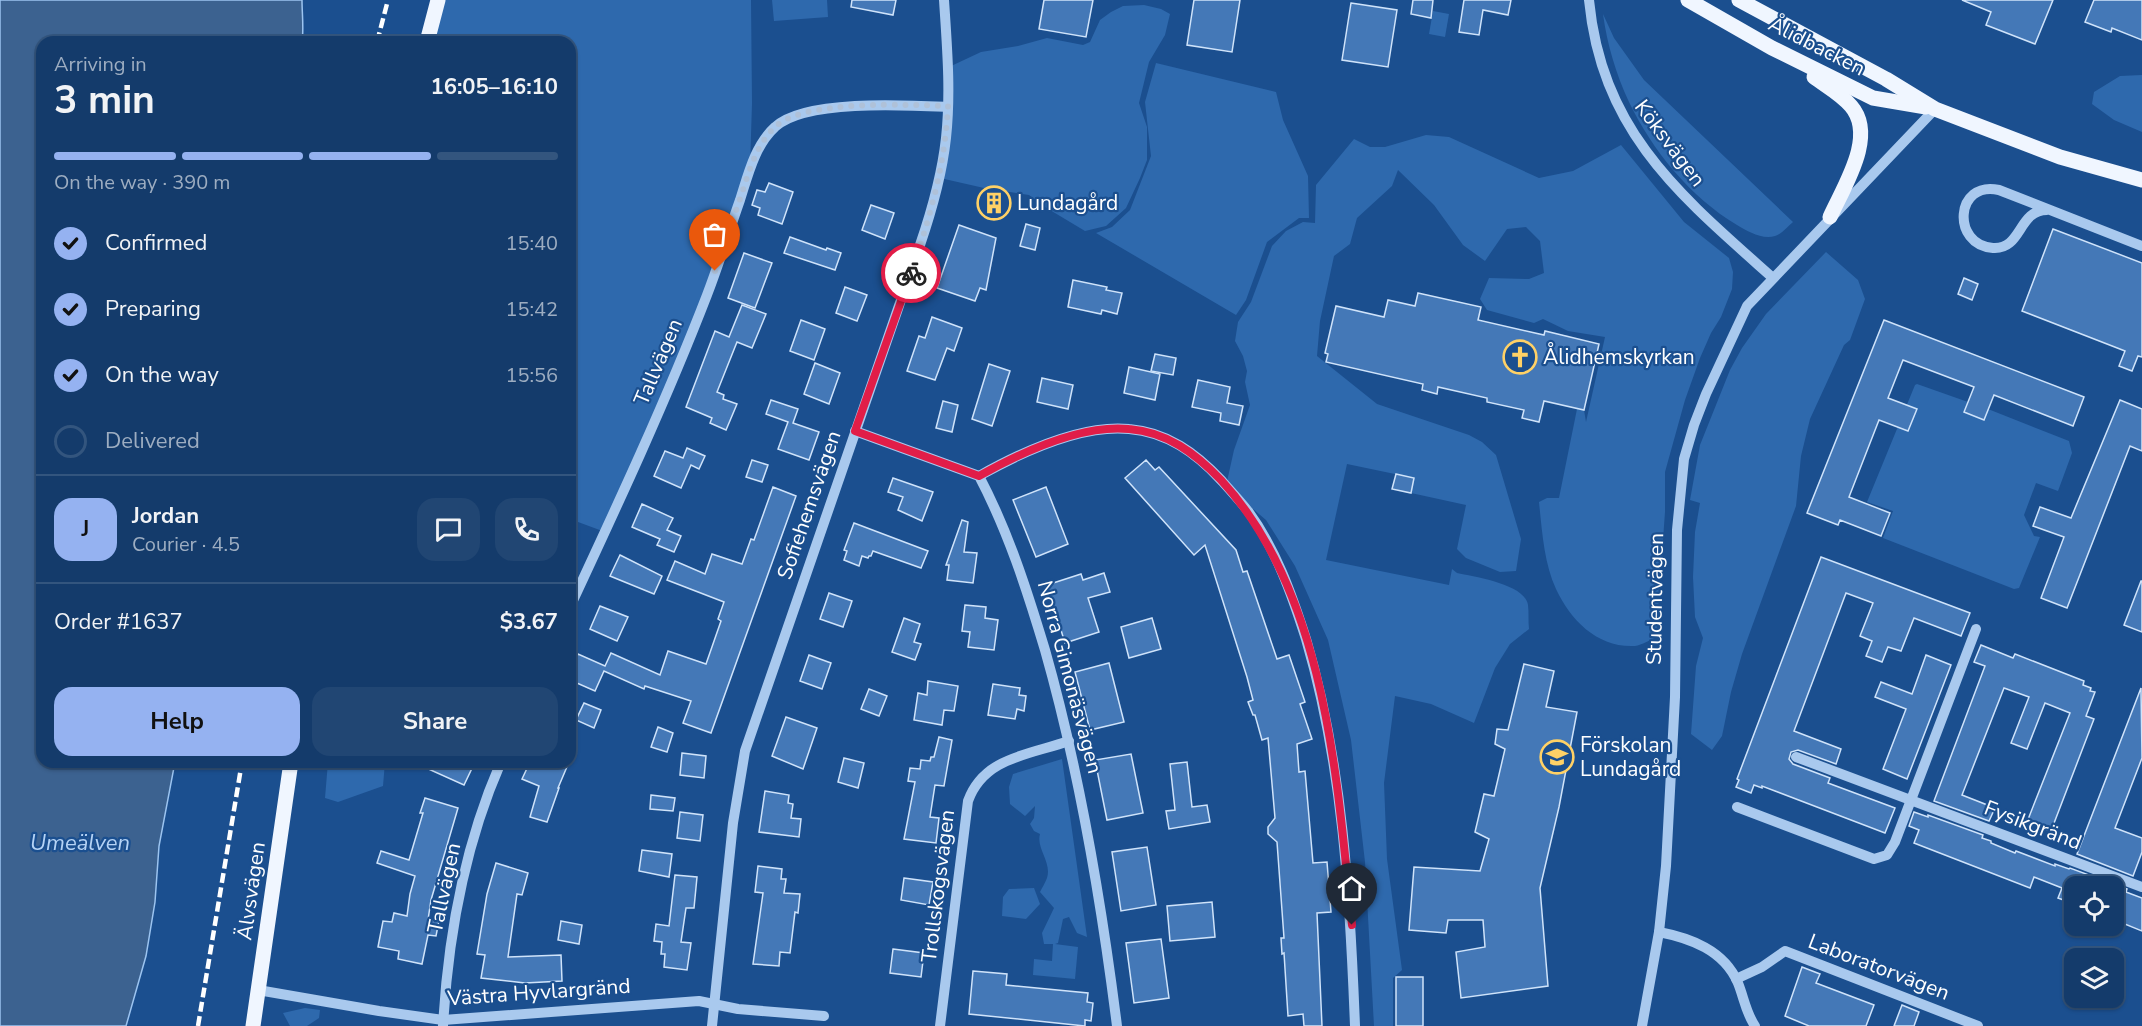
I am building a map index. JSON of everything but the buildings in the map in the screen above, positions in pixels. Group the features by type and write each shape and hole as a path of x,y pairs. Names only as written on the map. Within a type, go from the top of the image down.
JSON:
{"main road":[{"path":"429,36 438,0"},
{"name":"Ålidbacken","path":"1688,0 1772,48 1873,98 1935,109"},
{"name":"Ålidbacken","path":"1739,0 1886,79 1935,109 2060,157 2142,180"},
{"name":"Studentvägen","path":"1772,48 1843,98 1858,117 1862,138 1859,151 1830,217"},
{"name":"Älvsvägen","path":"253,1026 290,768"}],"street":[{"name":"Sofiehemsvägen","path":"712,1026 733,823 744,756 932,210 946,137 948,106 949,67 945,0"},
{"name":"Köksvägen","path":"1589,0 1594,36 1611,92 1635,136 1664,174 1703,216 1773,278"},
{"name":"Tallvägen","path":"576,594 681,359 708,292 750,168 767,136 775,126 788,118 818,110 911,105 948,106"},
{"name":"Studentvägen","path":"1642,1026 1659,932 1666,866 1672,766 1677,530 1684,459 1706,394 1747,306 1935,109"},
{"path":"2047,210 2032,213 2012,240 2001,247 1994,248 1980,244 1970,236 1965,227 1963,215 1967,201 1982,190 1999,190 2142,246"},
{"path":"855,431 979,476 1028,451 1107,429 1136,430 1161,435 1192,452 1207,465 1249,512 1284,576 1317,677 1329,734 1338,786 1352,925 1355,1026"},
{"name":"Norra Gimonäsvägen","path":"979,476 999,518 1027,588 1057,692 1075,766 1100,905 1117,1026"},
{"path":"1737,807 1874,859 1887,855 1895,842 1976,629"},
{"name":"Trollskogsvägen","path":"940,1026 968,801 973,788 981,777 994,766 1069,741"},
{"name":"Fysikgränd","path":"1796,757 2142,887"},
{"name":"Tallvägen","path":"443,1023 447,972 459,897 482,812 499,768"},
{"path":"1659,932 1698,943 1724,963 1736,979 1755,1026"},
{"name":"Laboratorvägen","path":"1736,979 1762,968 1785,951 1978,1026"},
{"name":"Västra Hyvlargränd","path":"258,990 443,1023 699,1001 738,1010 824,1016"}],"shaded area":[{"path":"438,0 751,0 750,168 708,292 605,532 576,521 576,36 429,36"},
{"path":"772,0 827,0 828,17 774,21"},
{"path":"1144,5 1170,14 1165,35 1149,62 1139,103 1147,127 1147,160 1126,208 1106,226 1085,231 1029,195 940,178 949,67 981,52 1018,46 1047,38 1083,45 1090,42 1100,20 1111,12 1123,6"},
{"path":"1433,11 1449,14 1445,37 1429,34"},
{"path":"1603,14 1614,38 1644,80 1793,222 1782,232 1775,236 1765,237 1745,230 1704,201 1674,171 1649,138 1629,102 1613,59"},
{"path":"1156,63 1276,92 1283,120 1308,176 1309,218 1299,218 1267,242 1246,300 1236,315 1096,233 1112,227 1130,210 1151,156 1145,102"},
{"path":"2142,75 2142,132 2114,120 2092,104 2094,92 2120,76"},
{"path":"1426,135 1449,137 1539,178 1573,171 1621,145 1684,222 1729,258 1733,272 1732,289 1721,317 1700,358 1685,400 1665,472 1665,512 1656,637 1635,646 1609,642 1598,637 1587,630 1569,612 1556,589 1549,569 1539,502 1547,498 1559,498 1577,409 1584,410 1586,422 1605,337 1568,331 1543,319 1534,323 1487,310 1480,299 1489,278 1529,279 1544,273 1540,241 1526,227 1507,229 1485,261 1463,245 1434,205 1398,170 1392,186 1357,218 1350,244 1334,256 1320,321 1317,356 1377,404 1469,435 1482,442 1496,455 1521,539 1516,571 1500,572 1466,558 1457,549 1466,505 1411,493 1414,478 1347,464 1326,560 1449,585 1452,569 1457,573 1487,579 1509,587 1525,598 1528,605 1529,629 1510,644 1495,668 1474,723 1431,704 1395,696 1384,783 1387,859 1402,970 1393,978 1393,1026 1374,1026 1365,862 1351,740 1328,640 1295,566 1266,520 1226,486 1234,450 1250,405 1245,382 1247,371 1243,356 1235,341 1238,322 1251,302 1272,246 1286,231 1303,222 1315,223 1316,185 1354,139 1370,147 1385,147"},
{"path":"1826,252 1858,280 1865,299 1850,340 1844,345 1810,419 1801,456 1796,506 1742,654 1722,736 1712,750 1691,734 1696,666 1703,638 1695,617 1693,577 1695,532 1700,503 1690,500 1700,445 1730,370 1742,348 1766,314"},
{"path":"1917,384 1968,402 1964,412 1984,420 1988,409 2069,441 2072,453 2058,491 2036,483 2024,515 2034,536 2040,537 2019,588 2014,589 1883,538 1893,511 1867,502"},
{"path":"1062,759 1087,937 1077,933 1069,917 1063,919 1058,943 1055,944 1078,947 1075,979 1033,975 1034,959 1052,961 1053,944 1044,944 1042,933 1054,908 1040,892 1048,872 1040,845 1040,834 1034,831 1030,824 1034,818 1035,806 1025,816 1010,804 1009,787 1013,774"},
{"path":"328,768 384,768 383,786 338,802 325,798"},
{"path":"1034,888 1040,904 1026,919 1002,916 1003,897 1009,889"},
{"path":"305,1008 320,1010 319,1018 307,1026 290,1026 283,1013"}],"water":[{"name":"Umeälven","path":"0,0 302,0 302,36 36,36 36,768 174,768 159,846 155,902 146,956 126,1026 0,1026"}],"railway":[{"path":"379,36 388,0"},
{"path":"198,1026 241,768"}],"way so far":[{"path":"715,271 750,168 759,148 775,126 788,118 818,110 911,105 948,106 940,178 911,273"}],"place":[{"name":"Lundagård","path":"994,203"},
{"name":"Ålidhemskyrkan","path":"1520,357"},
{"name":"Förskolan Lundagård","path":"1557,757"}],"route":[{"path":"911,273 855,431 979,476 1028,451 1086,433 1126,428 1145,431 1161,435 1192,452 1207,465 1249,512 1284,576 1317,677 1338,786 1352,925"}]}
